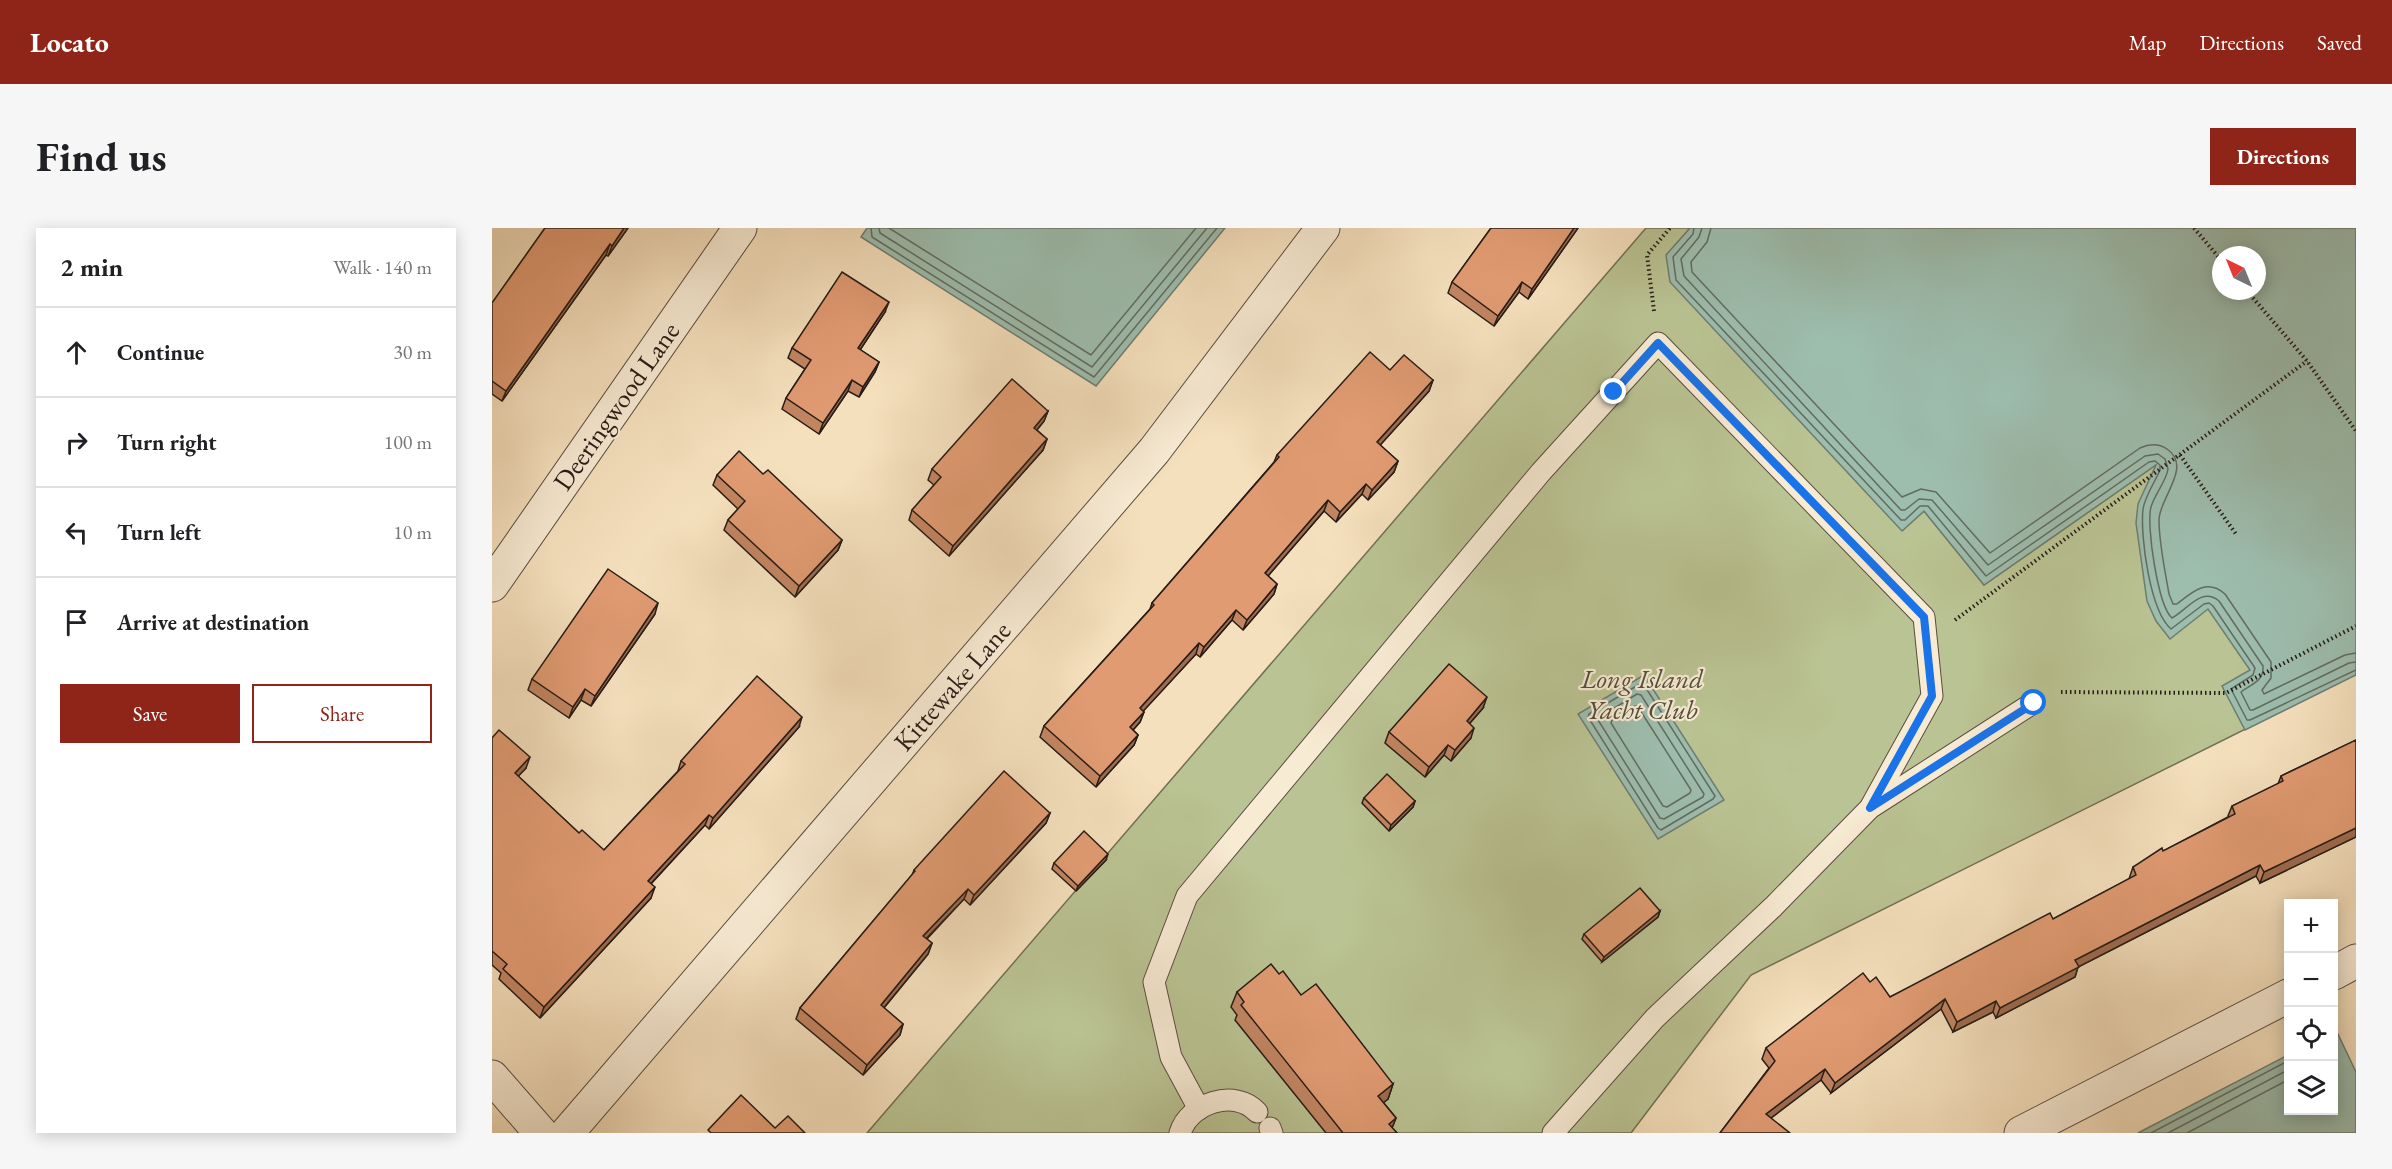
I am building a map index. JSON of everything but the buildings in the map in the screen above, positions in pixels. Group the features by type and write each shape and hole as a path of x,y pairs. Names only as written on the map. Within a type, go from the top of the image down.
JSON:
{"street":[{"name":"Deeringwood Lane","path":"492,585 740,228"},
{"name":"Kittewake Lane","path":"567,1133 1154,451 1323,228"},
{"path":"2338,971 2356,961"},
{"path":"2021,1133 2284,999"},
{"path":"492,1077 542,1133"}],"lane":[{"path":"1199,1109 1171,1057 1154,982 1187,896 1541,472 1658,343 1924,617 1932,696 1870,808"},
{"path":"1553,1133 1655,1018 1773,907 1870,808 2034,703"},
{"path":"1180,1133 1191,1114 1205,1104 1221,1100 1238,1101 1266,1124"}],"path":[{"path":"1652,290 1647,255 1670,228"},
{"path":"2194,228 2212,249"},
{"path":"2255,300 2307,361 2356,431"},
{"path":"1979,602 2307,361"},
{"path":"2180,455 2236,534"},
{"path":"2055,692 2226,693 2356,626"}],"green space":[{"name":"Long Island Yacht Club","path":"1646,228 1690,228 1667,255 1903,530 1924,511 1984,585 2157,464 2302,701 1751,975 1631,1133 867,1133"}],"water":[{"path":"867,228 1225,228 1096,386 861,237"},
{"path":"1690,228 2356,228 2356,675 2245,730 2222,686 2250,670 2208,609 2170,639 2156,621 2147,601 2136,523 2138,504 2156,465 1984,585 1924,511 1902,531 1670,282 1666,255"},
{"path":"1644,675 1724,800 1658,839 1578,714"},
{"path":"2338,1034 2356,1072 2356,1133 2138,1133 2284,1057 2284,1115 2338,1115"}],"route":[{"path":"1614,392 1658,343 1924,617 1932,696 1870,808 2034,703"}]}
